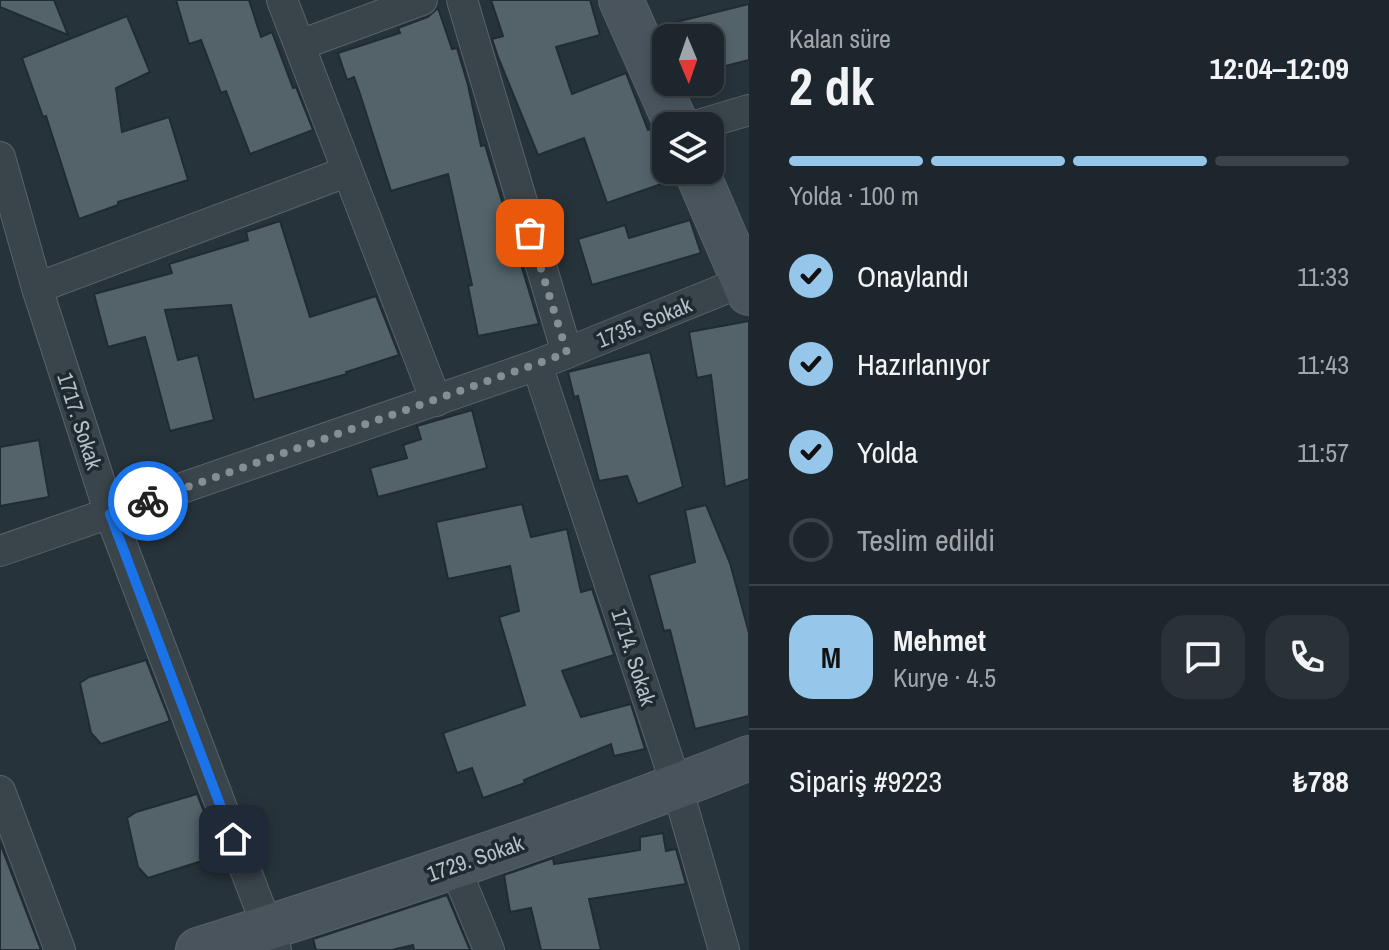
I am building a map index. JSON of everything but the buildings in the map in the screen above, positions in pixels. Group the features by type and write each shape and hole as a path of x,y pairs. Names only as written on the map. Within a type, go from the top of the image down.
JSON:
{"street":[{"path":"282,0 436,401"},
{"path":"300,45 422,0"},
{"path":"462,0 567,353"},
{"path":"621,0 671,112"},
{"path":"724,117 749,110"},
{"name":"1717. Sokak","path":"2,171 110,514 272,939"},
{"path":"37,288 346,172"},
{"path":"702,184 746,287"},
{"name":"1735. Sokak","path":"0,551 436,401 746,287"},
{"name":"1714. Sokak","path":"537,365 677,787 724,950"},
{"name":"1729. Sokak","path":"198,950 272,939 454,865 677,787 749,758"},
{"path":"0,791 60,950"},
{"path":"454,865 489,950"}],"way so far":[{"path":"148,501 567,353 530,233"}],"route":[{"path":"148,501 110,514 233,839"}]}
